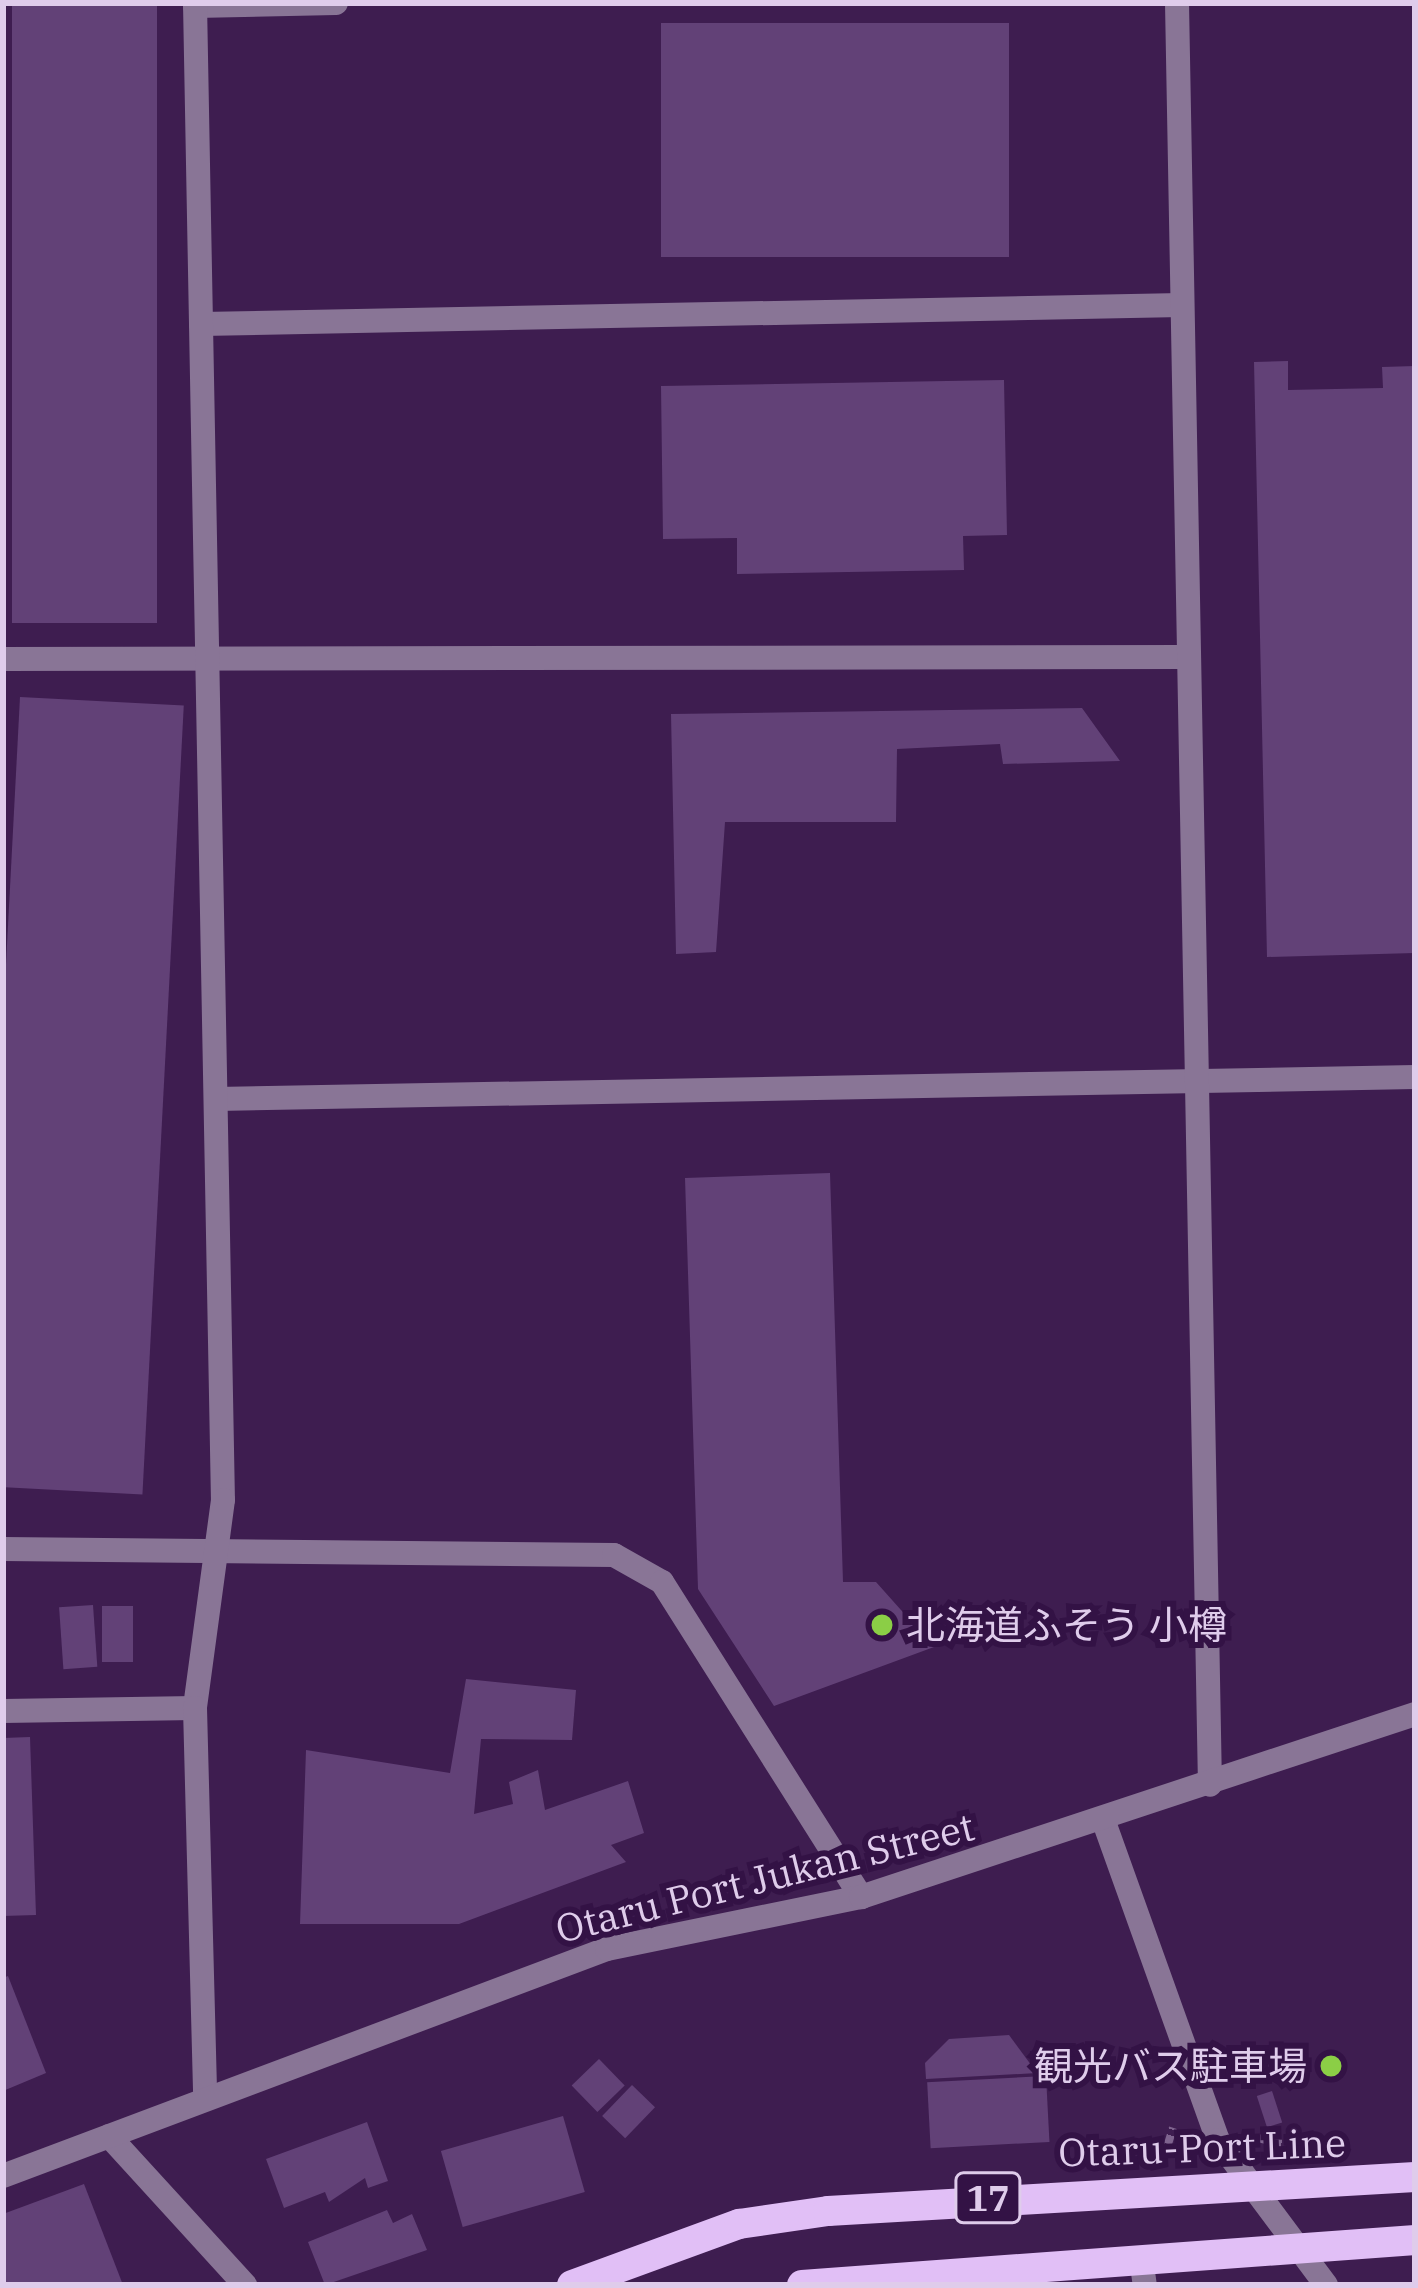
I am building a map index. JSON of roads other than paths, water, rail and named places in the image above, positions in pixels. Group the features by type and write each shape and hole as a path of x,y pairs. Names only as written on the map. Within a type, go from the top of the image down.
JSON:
{"main road":[{"name":"Otaru-Port Line","path":"572,2285 739,2224 1246,2183 1415,2177"},
{"name":"17","path":"802,2285 1143,2271 1293,2244 1415,2240"}],"street":[{"path":"205,2097 195,1708 223,1500 195,4 336,3"},
{"path":"1177,3 1210,1785"},
{"path":"201,324 1182,305"},
{"path":"3,659 207,663 1189,657"},
{"path":"216,1100 1415,1077"},
{"path":"3,1531 3,1549 214,1545 614,1555 662,1582 861,1898"},
{"path":"3,1712 195,1708"},
{"name":"Otaru Port Jukan Street","path":"3,2176 607,1949 861,1898 1104,1822 1415,1714"},
{"path":"1104,1822 1217,2140 1326,2285"},
{"path":"109,2136 245,2285"}],"place":[{"name":"北海道ふそう 小樽","path":"882,1625"},
{"name":"観光バス駐車場","path":"1331,2066"}]}
